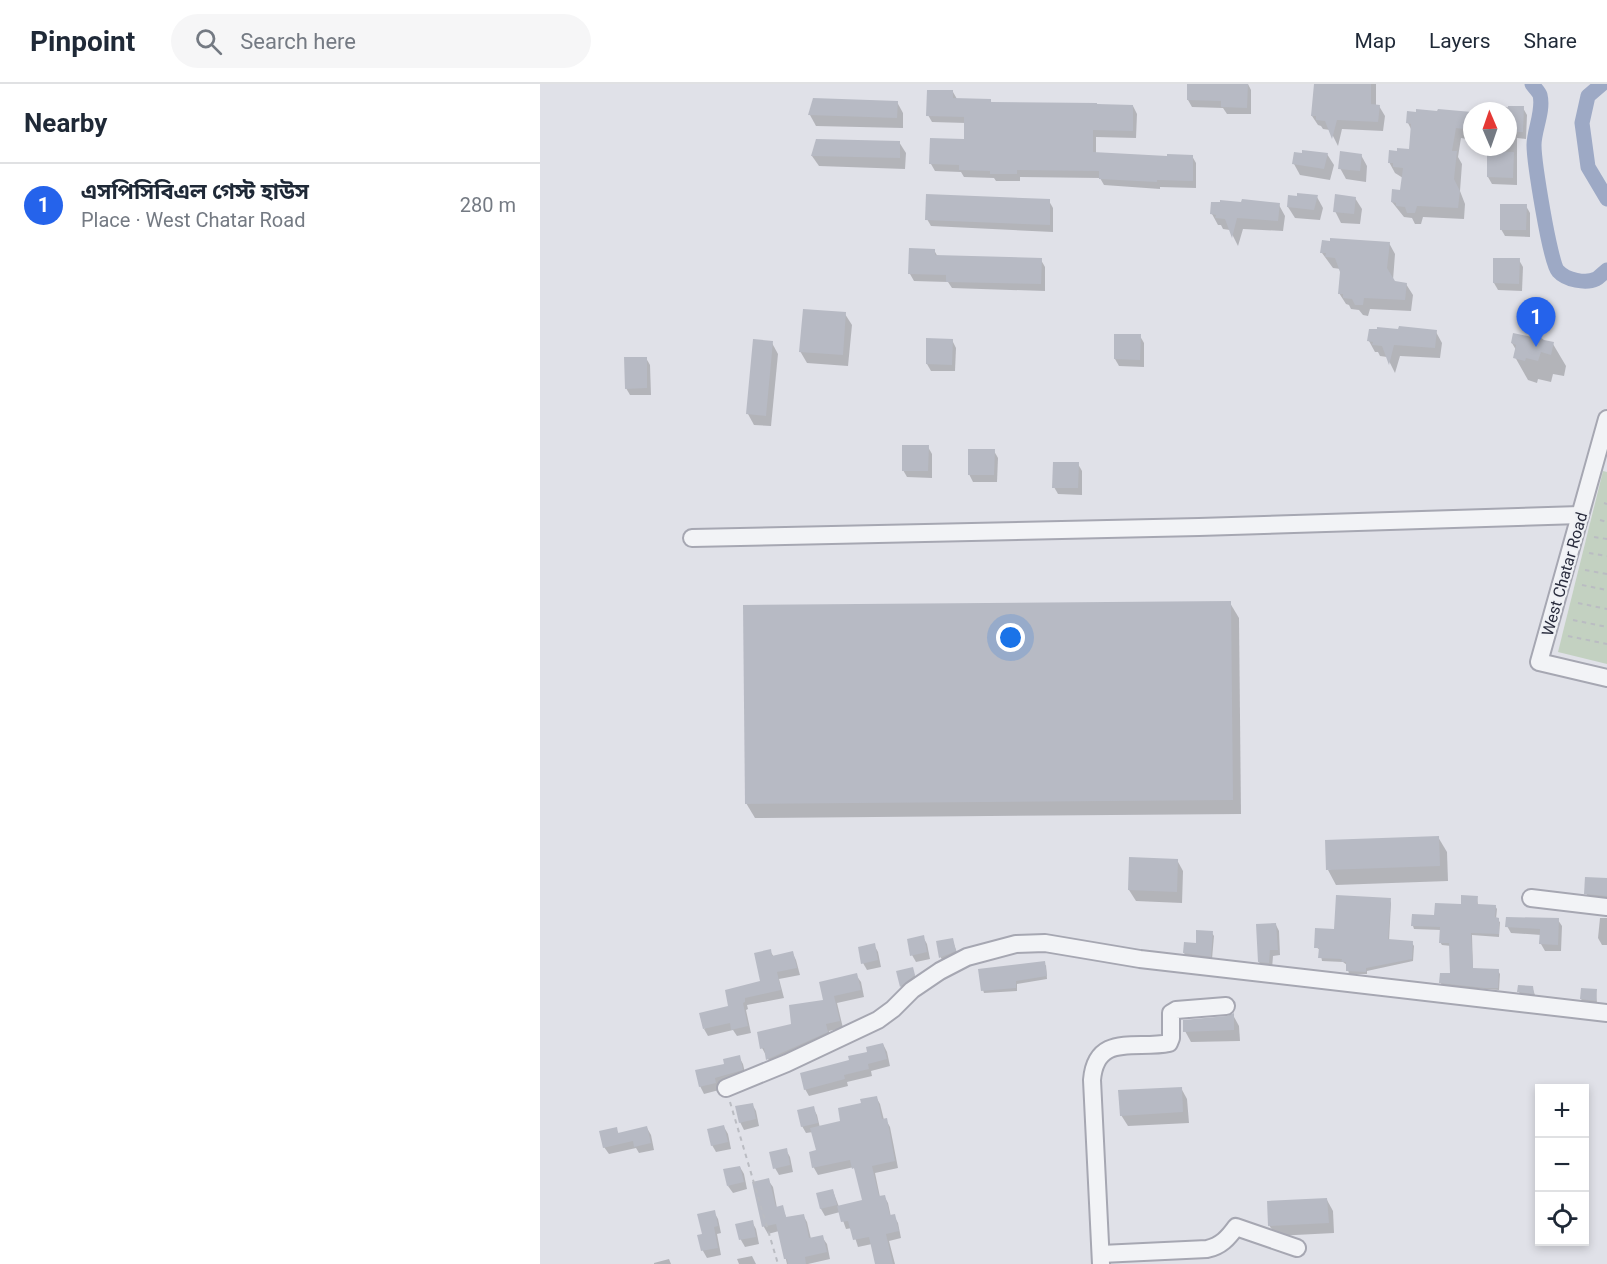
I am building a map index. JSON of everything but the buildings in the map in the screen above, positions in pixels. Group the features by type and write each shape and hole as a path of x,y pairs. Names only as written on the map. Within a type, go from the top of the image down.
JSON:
{"street":[{"name":"West Chatar Road","path":"1607,419 1539,662 1607,678"},
{"path":"692,538 1580,515"},
{"path":"1531,898 1607,907"},
{"path":"726,1088 787,1063 878,1020 912,990 940,971 967,957 1016,944 1045,943 1140,959 1607,1013"},
{"path":"1226,1006 1176,1010 1171,1013 1169,1043 1113,1047 1099,1056 1095,1063 1092,1080 1101,1259 1216,1247 1224,1242 1236,1227 1297,1248"}],"path":[{"path":"1600,520 1607,522"},
{"path":"1594,537 1607,539"},
{"path":"1589,553 1607,556"},
{"path":"1585,570 1607,574"},
{"path":"1582,585 1607,590"},
{"path":"1578,603 1607,609"},
{"path":"1573,620 1607,627"},
{"path":"1568,636 1607,644"},
{"path":"726,1088 778,1264"}],"green space":[{"path":"1603,471 1607,472 1607,664 1558,652"}],"waterway":[{"path":"1532,84 1541,101 1534,145 1543,211 1555,264 1562,274 1582,281 1596,279 1607,270"},
{"path":"1602,84 1588,96 1582,123 1588,167 1607,199"}],"place":[{"name":"এসপিসিবিএল গেস্ট হাউস","path":"1536,347"}]}
